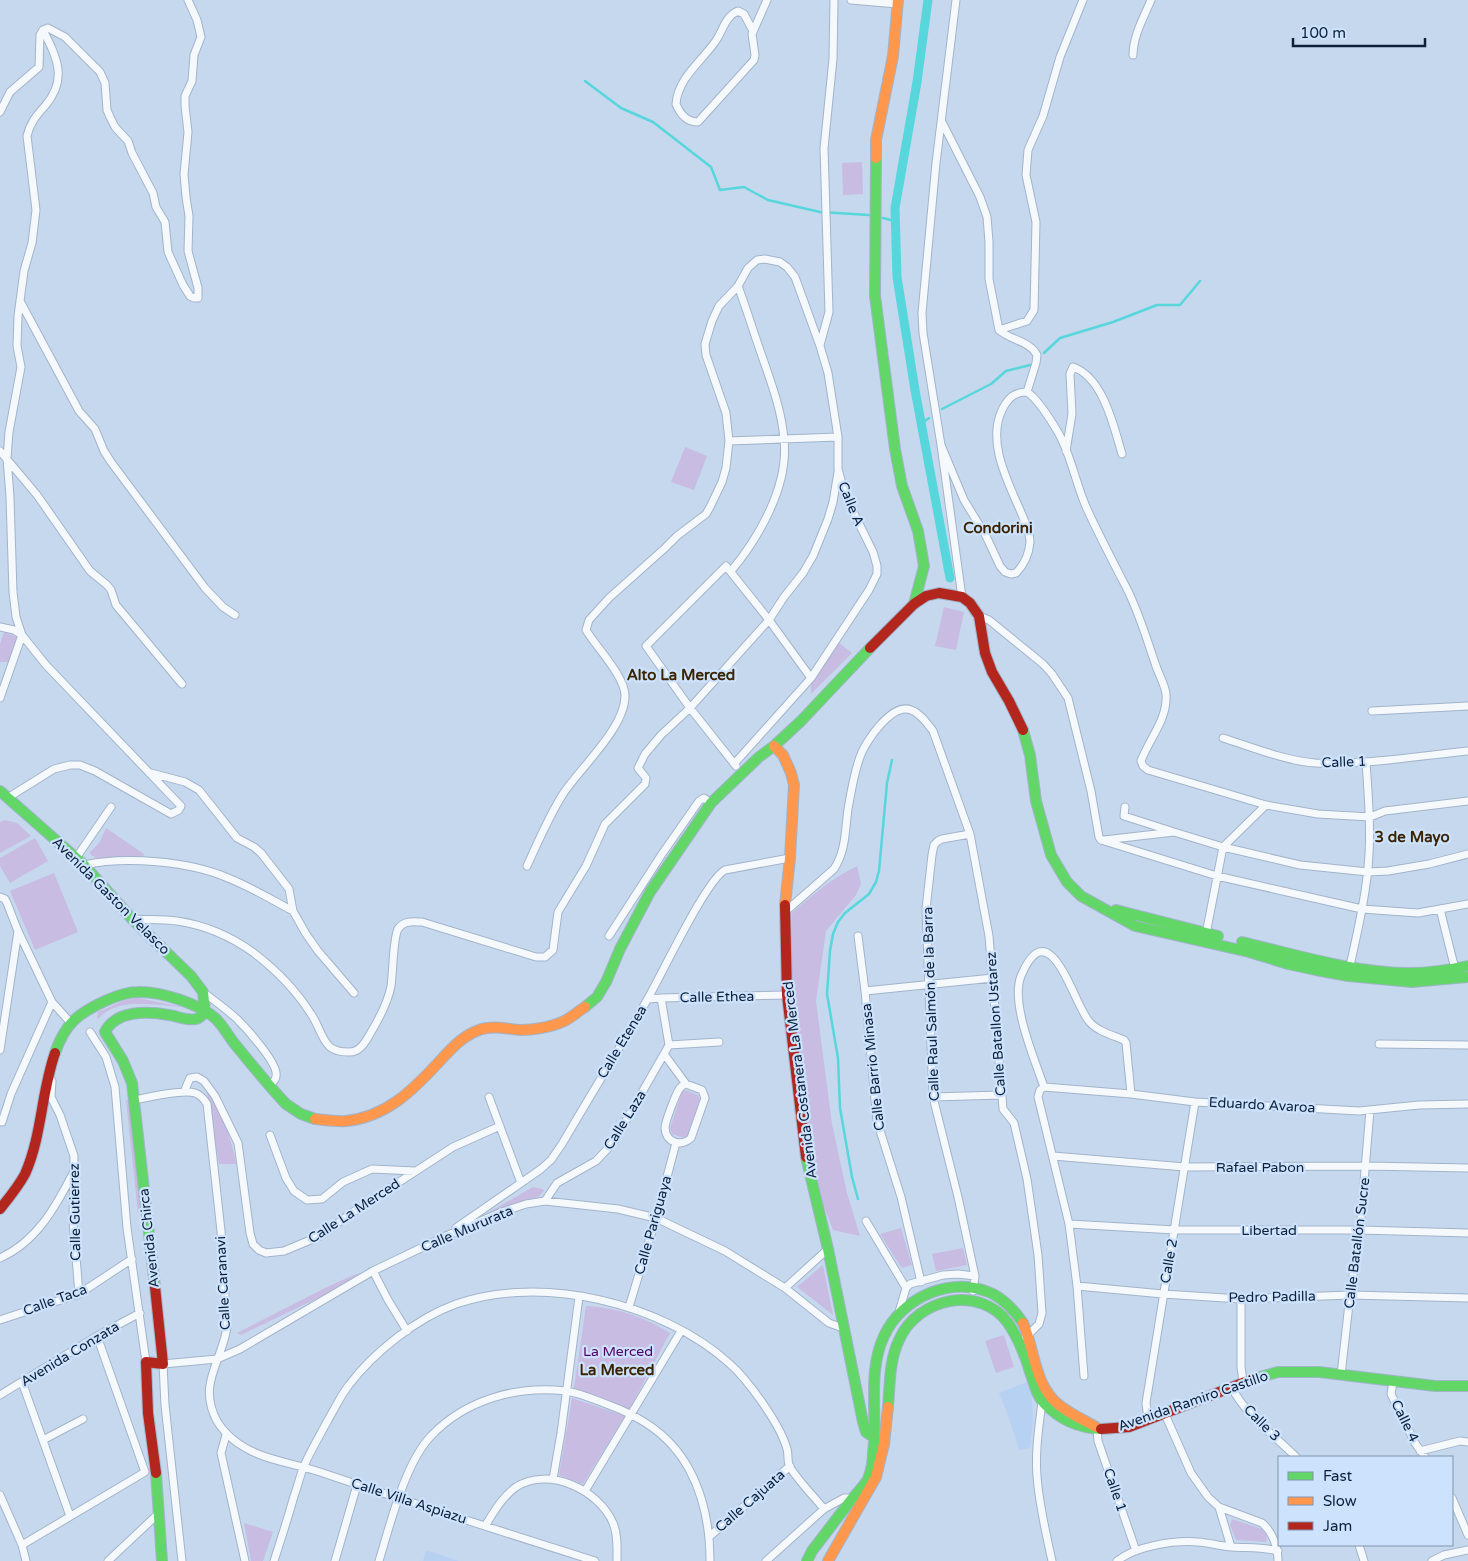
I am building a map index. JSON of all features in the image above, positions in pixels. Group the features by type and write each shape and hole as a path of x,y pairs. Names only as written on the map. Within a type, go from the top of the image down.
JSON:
{"main road":[{"path":"898,2 893,56 876,140 875,296 895,449 902,486 918,531 924,561 914,604"},
{"path":"0,1209 13,1195 28,1167 38,1135 47,1079 59,1042 70,1022 98,1004 120,995 150,992 197,1006 214,1017 286,1104 313,1119 345,1121 370,1116 390,1107 405,1096 455,1044 478,1030 489,1027 537,1029 550,1026 574,1015 597,997 602,990 632,924 650,892 711,803 759,757 774,746 914,604 926,596 939,593 959,597 970,603 979,616 985,653 992,672 1023,730 1030,755 1036,802 1051,855 1067,882 1081,896 1135,926 1205,938 1349,971 1456,974 1468,977"},
{"name":"Avenida Costanera La Merced","path":"774,746 783,755 794,785 786,897 787,996 807,1167 828,1249 842,1328 863,1422 866,1432 875,1438"},
{"name":"Avenida Gaston Velasco","path":"4,794 84,865 132,919 191,976 203,992"},
{"path":"1456,974 1468,966"},
{"path":"203,992 205,1012"},
{"name":"Avenida Chirca","path":"163,1364 135,1100 132,1084 123,1061 105,1032 111,1023 130,1014 164,1014 194,1020 205,1012"},
{"name":"Avenida Ramiro Castillo","path":"857,1501 872,1465 875,1438 876,1369 883,1337 898,1315 910,1304 931,1292 949,1288 974,1287 991,1292 1004,1301 1017,1314 1042,1402 1064,1420 1083,1428 1114,1429 1128,1426 1148,1420 1243,1381 1278,1372 1319,1372 1435,1386 1468,1386"},
{"name":"Avenida Ramiro Castillo","path":"857,1501 876,1477 881,1462 892,1362 897,1344 906,1328 917,1316 928,1309 953,1300 971,1300 997,1311 1024,1338 1046,1391 1055,1402 1066,1411 1098,1428"},
{"path":"1007,1322 1017,1314"},
{"name":"Avenida Chirca","path":"146,1362 148,1412 157,1480 162,1561"},
{"name":"Calle Mururata","path":"146,1362 163,1364"},
{"path":"875,1414 880,1425 886,1430"},
{"path":"807,1561 812,1552 857,1501"},
{"path":"828,1561 857,1501"}],"street":[{"path":"0,112 10,92 39,67 40,35 43,30 48,28 65,38 100,72 105,84 107,110 110,117 115,127 128,141 132,153 153,193 156,206 165,222 168,252 190,296 198,298 199,292 188,251 189,216 184,174 188,132 185,96 192,82 194,55 201,37 197,20 188,0"},
{"path":"753,32 744,14 738,11 734,12 728,19 716,40 688,74 679,89 676,104 684,117 690,121 698,122 751,66 755,55 753,32 767,0"},
{"path":"820,346 829,312 824,148 833,59 834,0"},
{"path":"851,0 898,2"},
{"path":"956,0 936,163 922,313 923,333 941,445 959,597"},
{"path":"999,330 1027,321 1034,310 1036,222 1026,175 1027,155 1044,116 1060,57 1083,0"},
{"path":"1133,55 1133,46 1137,33 1151,0"},
{"path":"0,698 22,636 16,617 13,592 7,458 9,432 21,367 16,328 24,271 32,243 36,210 27,136 30,125 52,97 57,87 59,75 54,53 43,30"},
{"path":"942,122 980,197 987,217 989,279 999,330 1005,335 1030,346 1037,355 1027,392"},
{"name":"Calle A","path":"734,764 811,678 869,590 877,574 873,552 845,495 838,469 838,437 828,373 795,277 780,262 765,259 758,260 748,268 738,286"},
{"path":"527,866 562,796 605,741 623,708 625,694 622,683 586,630 589,620 609,598 677,536 706,514 722,482 726,468 729,441 726,413 706,354 705,344 719,306 738,286 774,389 784,440 782,470 778,489 760,530 744,556 730,571"},
{"path":"20,300 78,411 95,429 111,462 205,588 223,607 235,615"},
{"path":"1066,451 1072,414 1070,374 1073,367 1077,368 1095,384 1101,392 1122,454"},
{"path":"941,445 964,500 986,536 1000,566 1005,572 1011,574 1016,573 1027,558 1030,542 1025,523 1004,471 998,450 997,429 1000,416 1009,399 1020,392 1027,392 1035,399 1054,427 1066,451 1087,508 1147,636 1166,693 1164,715 1143,756 1141,761 1143,766 1154,772 1266,805 1318,814 1370,817 1385,811 1468,801"},
{"path":"729,441 838,437"},
{"path":"0,451 37,495 90,571 107,584 116,605 182,684"},
{"path":"132,919 178,921 200,926 220,934 252,952 271,967 300,997 313,1016 329,1046 336,1051 352,1052 359,1049 367,1040 386,1004 392,978 398,930 405,923 411,921 422,922 536,957 545,957 550,954 555,942 558,912 586,866 605,824 645,784 646,778 638,768 640,761 661,735 690,708 769,620 813,556 833,502 838,469"},
{"path":"742,773 690,708 646,646 726,566 769,620 811,678"},
{"path":"979,616 989,620 1043,664 1068,698 1101,840 1217,876 1362,909 1418,913 1468,904"},
{"path":"0,627 14,630 22,636 46,665 181,806 171,814 95,771 80,765 70,765 54,769 4,794"},
{"path":"0,672 10,671"},
{"path":"1372,711 1468,706"},
{"name":"Calle Batallon Ustarez","path":"786,911 834,869 839,862 848,810 861,755 885,719 897,711 911,710 926,722 936,738 970,834 989,936 1003,1109 1014,1123 1027,1179 1038,1255 1042,1313 1039,1324 1024,1338"},
{"name":"Calle 1","path":"1223,738 1287,758 1314,763 1366,762 1468,751"},
{"path":"1349,971 1368,872 1370,817 1366,762"},
{"path":"151,773 185,782 198,790 237,838 254,847 260,853 289,889 292,895 293,911 318,951 354,993"},
{"path":"609,936 699,801 704,798 711,803"},
{"path":"1205,938 1224,848 1266,805"},
{"path":"76,858 111,807"},
{"path":"1125,807 1124,816 1224,848 1300,865 1368,872 1388,871 1429,864 1468,854"},
{"path":"1101,840 1174,832"},
{"name":"Calle Raul Salmón de la Barra","path":"970,834 942,839 934,845 926,909 933,1097 975,1276 971,1300"},
{"name":"Calle Etenea","path":"446,1236 550,1160 562,1144 648,999 717,876 725,870 790,858"},
{"path":"84,865 98,862 145,861 192,866 227,877 293,911"},
{"path":"0,897 5,899 52,1002 70,1022"},
{"path":"1440,909 1456,974"},
{"path":"0,1050 18,931"},
{"name":"Calle Barrio Minasa","path":"858,936 877,1121 901,1197 922,1282"},
{"path":"1084,1376 1077,1286 1069,1224 1038,1097 1040,1090 1044,1087 1022,1019 1018,995 1020,977 1032,956 1041,951 1047,952 1059,964 1088,1020 1102,1031 1124,1040 1126,1043 1131,1094"},
{"path":"865,990 993,978"},
{"path":"203,992 238,1020 260,1046 275,1068 277,1075 269,1085"},
{"name":"Calle Ethea","path":"648,999 787,996"},
{"path":"661,998 669,1045 718,1042"},
{"path":"2,1122 11,1094 52,1002"},
{"name":"Avenida Chirca","path":"90,1032 106,1057 115,1087 124,1200 146,1362"},
{"path":"1379,1044 1468,1045"},
{"name":"Calle Laza","path":"545,1201 557,1183 596,1161 612,1143 669,1045"},
{"path":"110,1069 118,1053"},
{"path":"664,1054 686,1084 702,1090 705,1098 691,1138 681,1143 676,1143 668,1135 666,1124 678,1090 686,1084"},
{"name":"Calle La Merced","path":"184,1092 190,1078 194,1076 200,1078 215,1096 228,1121 238,1143 246,1211 253,1244 259,1250 266,1253 284,1251 320,1236 350,1214 453,1147 500,1126"},
{"name":"Calle Gutierrez","path":"47,1079 52,1080 51,1097 73,1148 73,1220 79,1294"},
{"name":"Eduardo Avaroa","path":"1044,1087 1131,1094 1195,1102 1370,1110 1419,1105 1468,1104"},
{"path":"135,1100 184,1092"},
{"name":"Calle Caranavi","path":"184,1092 194,1092 208,1104 227,1327 226,1339 212,1374 209,1392 210,1403 226,1435"},
{"path":"933,1097 1001,1095"},
{"path":"489,1097 521,1183"},
{"name":"Calle 2","path":"1148,1420 1146,1403 1195,1102"},
{"name":"Calle Batallón Sucre","path":"1341,1375 1360,1230 1370,1110"},
{"path":"270,1135 286,1178 294,1191 307,1200 322,1199 343,1182 372,1169 415,1171"},
{"name":"Calle Pariguaya","path":"629,1307 676,1143"},
{"name":"Rafael Pabon","path":"1053,1156 1185,1167 1366,1166 1468,1168"},
{"path":"0,1258 20,1247 39,1229 62,1195 74,1172"},
{"name":"Calle Mururata","path":"163,1364 217,1359 240,1349 373,1271 502,1212 526,1204 545,1201 618,1209 656,1218 725,1251 785,1288 829,1323 842,1328"},
{"path":"866,1221 906,1288"},
{"name":"Libertad","path":"1069,1224 1175,1230 1360,1230 1468,1233"},
{"path":"785,1288 828,1249"},
{"name":"Calle Taca","path":"0,1320 79,1294 132,1259"},
{"path":"373,1271 407,1331"},
{"path":"898,1315 906,1288 910,1284 943,1275 975,1276"},
{"name":"Pedro Padilla","path":"1077,1286 1241,1299 1350,1295 1468,1298"},
{"path":"274,1561 304,1466 347,1386 368,1363 386,1346 407,1331 455,1304 486,1296 520,1292 550,1292 629,1307 654,1317 708,1346 731,1364 750,1386 787,1446 790,1466 824,1509"},
{"path":"553,1479 579,1297"},
{"path":"1241,1299 1240,1367 1243,1381"},
{"name":"Avenida Conzata","path":"0,1395 98,1336 140,1314"},
{"path":"585,1491 681,1331"},
{"path":"22,1545 145,1472 98,1336"},
{"name":"Avenida Chirca","path":"163,1364 165,1404 182,1561"},
{"path":"22,1382 70,1516"},
{"name":"Calle 4","path":"1393,1382 1391,1394 1423,1454"},
{"name":"Calle 3","path":"1232,1386 1236,1396 1246,1409 1295,1456"},
{"path":"378,1561 398,1499 416,1456 430,1437 450,1419 471,1406 493,1396 542,1390 567,1391 632,1414 672,1445 687,1465 700,1494 710,1536 710,1561"},
{"path":"1042,1402 1037,1476 1041,1508 1052,1561"},
{"path":"1164,1412 1191,1473 1208,1497 1220,1507 1267,1526 1278,1551 1278,1561"},
{"path":"43,1440 83,1419"},
{"name":"Calle 1","path":"1098,1428 1098,1441 1136,1551"},
{"path":"226,1435 221,1453 245,1561"},
{"name":"Calle Villa Aspiazu","path":"226,1435 258,1454 304,1466 398,1499 595,1561"},
{"path":"1423,1454 1460,1441 1468,1442"},
{"name":"Calle Cajuata","path":"710,1536 790,1466"},
{"path":"485,1526 498,1505 518,1486 530,1481 553,1479 585,1491 605,1509 614,1524 617,1561"},
{"path":"335,1561 357,1485"},
{"path":"0,1495 22,1545 26,1561"},
{"path":"766,1561 824,1509 844,1498 857,1501"},
{"path":"1453,1500 1468,1535"},
{"path":"1220,1507 1231,1547"},
{"path":"108,1561 158,1514"},
{"path":"1117,1561 1125,1555 1162,1544 1196,1542 1231,1547 1265,1548 1278,1551"},
{"path":"1359,1546 1364,1561"},
{"path":"1432,1561 1444,1555 1468,1550"}],"shaded area":[{"path":"1027,1382 1032,1394 1033,1422 1030,1448 1019,1450 999,1393"},
{"path":"426,1550 459,1561 423,1561"}],"green space":[{"path":"862,162 863,194 843,195 842,163"},
{"path":"685,447 707,456 694,490 671,482"},
{"path":"944,607 964,612 956,650 935,646"},
{"path":"4,632 17,637 9,662 0,662 0,644"},
{"path":"839,643 852,653 811,694 811,684"},
{"path":"5,820 17,823 31,836 0,853 0,822"},
{"path":"106,828 144,854 143,858 96,858 91,855 90,852 99,843"},
{"path":"35,838 48,861 10,883 0,866 0,858"},
{"path":"857,866 861,884 856,895 826,931 816,1001 832,1124 847,1193 860,1236 833,1230 816,1186 791,1000 792,913 823,887"},
{"path":"54,873 78,932 35,950 10,891"},
{"path":"138,998 182,1007 148,1004 125,1005 105,1012 97,1020 98,1012 125,1000"},
{"path":"685,1090 698,1095 700,1099 688,1134 684,1138 672,1134 670,1128 682,1092"},
{"path":"207,1092 226,1126 236,1164 219,1164"},
{"path":"126,1100 130,1100 141,1213 138,1213"},
{"path":"533,1187 543,1189 544,1191 538,1197 504,1207 478,1220 482,1216"},
{"path":"901,1228 912,1265 902,1268 880,1234"},
{"path":"416,1245 418,1247 341,1287 241,1335 237,1333 325,1288 366,1271"},
{"path":"963,1248 967,1265 936,1271 932,1254"},
{"path":"823,1265 833,1315 797,1287"},
{"name":"La Merced","path":"586,1306 608,1308 630,1314 651,1322 670,1333 629,1410 574,1388"},
{"path":"1004,1335 1014,1367 996,1373 985,1341"},
{"name":"La Merced","path":"572,1398 625,1416 583,1484 559,1475"},
{"path":"1232,1519 1262,1529 1267,1536 1266,1542 1236,1540 1230,1525"},
{"path":"244,1523 273,1532 263,1561 251,1561"}],"waterway":[{"path":"928,0 917,82 895,208 897,277 915,390 950,578"},
{"path":"585,81 621,108 653,122 711,167 720,190 744,187 768,200 820,212 869,215"},
{"path":"883,218 895,221"},
{"path":"1044,353 1060,338 1113,322 1157,305 1180,305 1200,281"},
{"path":"942,409 991,384 1006,371 1030,365"},
{"path":"921,424 929,418"},
{"path":"858,1199 852,1177 840,1108 838,1058 827,994 830,951 833,934 838,922 845,913 869,894 876,882 879,871 887,783 892,760"}],"traffic: fast":[{"path":"876,158 875,296 895,449 902,486 918,531 924,566 914,604"},
{"path":"585,1007 597,997 606,982 620,949 650,892 711,803 759,757 801,721 870,648"},
{"path":"1023,730 1030,755 1036,801 1051,855 1067,882 1081,896 1135,926 1249,952 1288,964 1348,976 1412,982 1468,977"},
{"path":"0,791 84,865 132,919 191,976 203,992 205,1012 197,1019 151,1013 133,1014 117,1020 105,1032 123,1061 132,1083 155,1287"},
{"path":"1116,910 1218,936"},
{"path":"1242,942 1347,967 1368,970 1418,973 1468,966"},
{"path":"55,1053 63,1034 73,1021 95,1006 113,997 129,993 147,992 168,996 209,1013 286,1104 301,1114 315,1119"},
{"path":"806,1157 828,1249 863,1422 866,1432 875,1438"},
{"path":"807,1561 812,1551 868,1479 872,1463 874,1439 874,1379 876,1364 884,1336 892,1322 916,1300 946,1288 962,1287 978,1288 993,1294 1010,1307 1023,1323"},
{"path":"888,1407 893,1356 899,1340 908,1326 920,1314 934,1306 950,1301 966,1300 982,1303 996,1311 1008,1323 1022,1349 1037,1393 1050,1409 1077,1425 1101,1429"},
{"path":"1253,1379 1278,1372 1319,1372 1435,1386 1468,1386"},
{"path":"156,1473 162,1561"}],"traffic: slow":[{"path":"876,158 876,140 893,56 898,0"},
{"path":"774,746 783,755 794,785 785,905"},
{"path":"315,1119 334,1121 360,1119 386,1108 408,1093 457,1044 479,1030 494,1028 526,1030 547,1027 565,1021 585,1007"},
{"path":"1023,1323 1036,1367 1051,1397 1059,1405 1096,1427"},
{"path":"828,1561 876,1477 884,1444 888,1407"}],"traffic: jam":[{"path":"870,648 914,604 926,596 939,593 962,597 970,603 979,616 985,653 992,672 1023,730"},
{"path":"785,905 787,995 806,1157"},
{"path":"0,1209 22,1179 31,1160 50,1068 55,1053"},
{"path":"155,1287 163,1364 146,1362 148,1413 156,1473"},
{"path":"1101,1429 1129,1427 1253,1379"}],"district":[{"name":"Condorini","path":"998,528"},
{"name":"Alto La Merced","path":"681,675"},
{"name":"3 de Mayo","path":"1412,837"},
{"name":"La Merced","path":"617,1370"}]}
